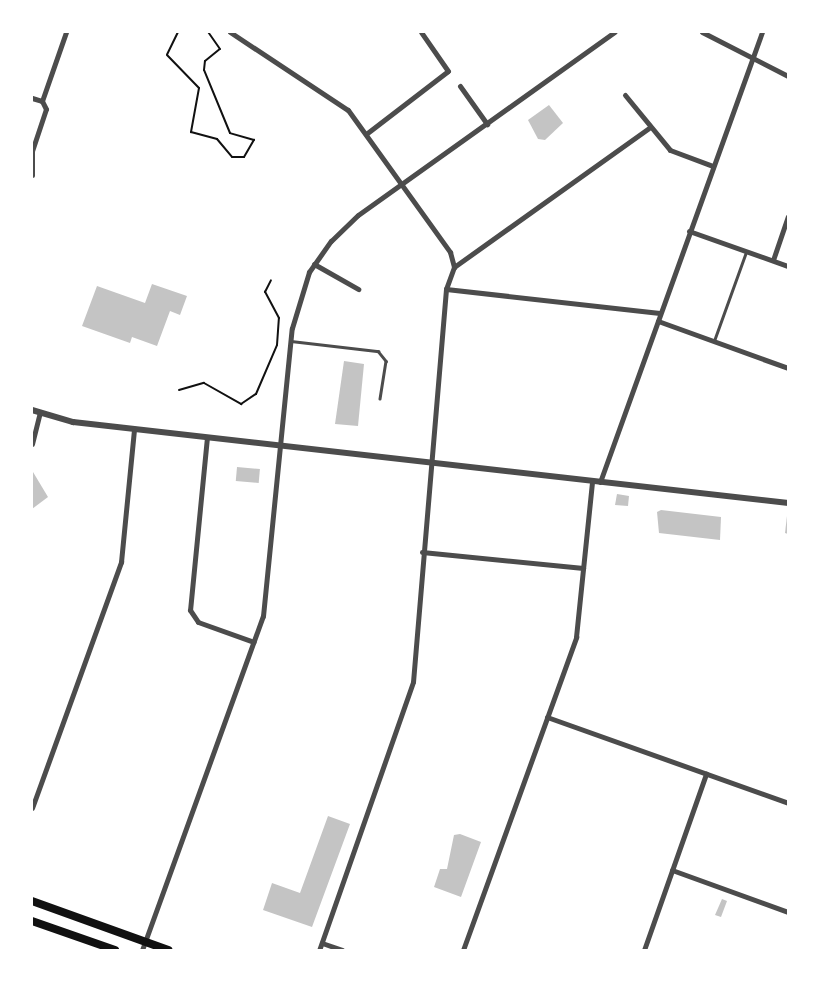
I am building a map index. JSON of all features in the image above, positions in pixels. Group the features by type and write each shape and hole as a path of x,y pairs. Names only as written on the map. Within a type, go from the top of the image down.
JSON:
{"main road":[{"path":"32,901 144,946 168,950"},
{"path":"32,921 115,950"}],"street":[{"path":"32,175 32,151 46,109 42,101 66,32"},
{"path":"230,32 348,110 450,252 454,267"},
{"path":"366,134 448,71 421,32"},
{"path":"144,946 262,616 290,341 298,300 314,264 344,227 615,32"},
{"path":"702,32 789,76"},
{"path":"463,950 576,637 596,482 658,321 762,32"},
{"path":"460,86 487,124"},
{"path":"625,95 649,128 670,150 713,166"},
{"path":"32,98 42,101"},
{"path":"319,950 409,698 446,289 454,267 649,128"},
{"path":"772,260 789,216"},
{"path":"689,231 789,266"},
{"path":"314,264 358,289"},
{"path":"446,289 660,313"},
{"path":"658,321 789,368"},
{"path":"32,410 73,422 789,503"},
{"path":"32,444 40,413"},
{"path":"32,808 121,562 134,429"},
{"path":"208,437 190,610 198,622 254,642"},
{"path":"422,552 583,568"},
{"path":"547,718 789,803"},
{"path":"643,950 706,774"},
{"path":"672,870 789,912"},
{"path":"322,943 342,950"}],"lane":[{"path":"714,341 746,251"},
{"path":"290,341 378,351 386,361 380,399"}],"path":[{"path":"178,32 167,55 198,88 191,132 217,139 232,157 244,157 254,140 230,133 204,70 205,61 220,49 208,32"},
{"path":"179,390 204,383 241,404 256,394 277,345 279,318 265,292 271,280"}],"building":[{"path":"549,105 563,123 545,140 538,139 528,120"},
{"path":"152,284 187,296 180,315 170,311 157,346 132,337 130,343 82,326 97,286 145,303"},
{"path":"344,361 364,364 358,426 335,424"},
{"path":"237,467 260,469 259,483 236,481"},
{"path":"32,473 48,497 32,509"},
{"path":"617,494 629,496 628,506 615,505"},
{"path":"661,510 721,517 720,540 659,533 657,512"},
{"path":"788,516 788,534 785,533"},
{"path":"328,816 350,824 312,927 263,910 272,883 300,893"},
{"path":"460,834 481,842 461,897 434,887 440,869 447,869 454,835"},
{"path":"722,899 727,901 721,917 715,915"}]}
